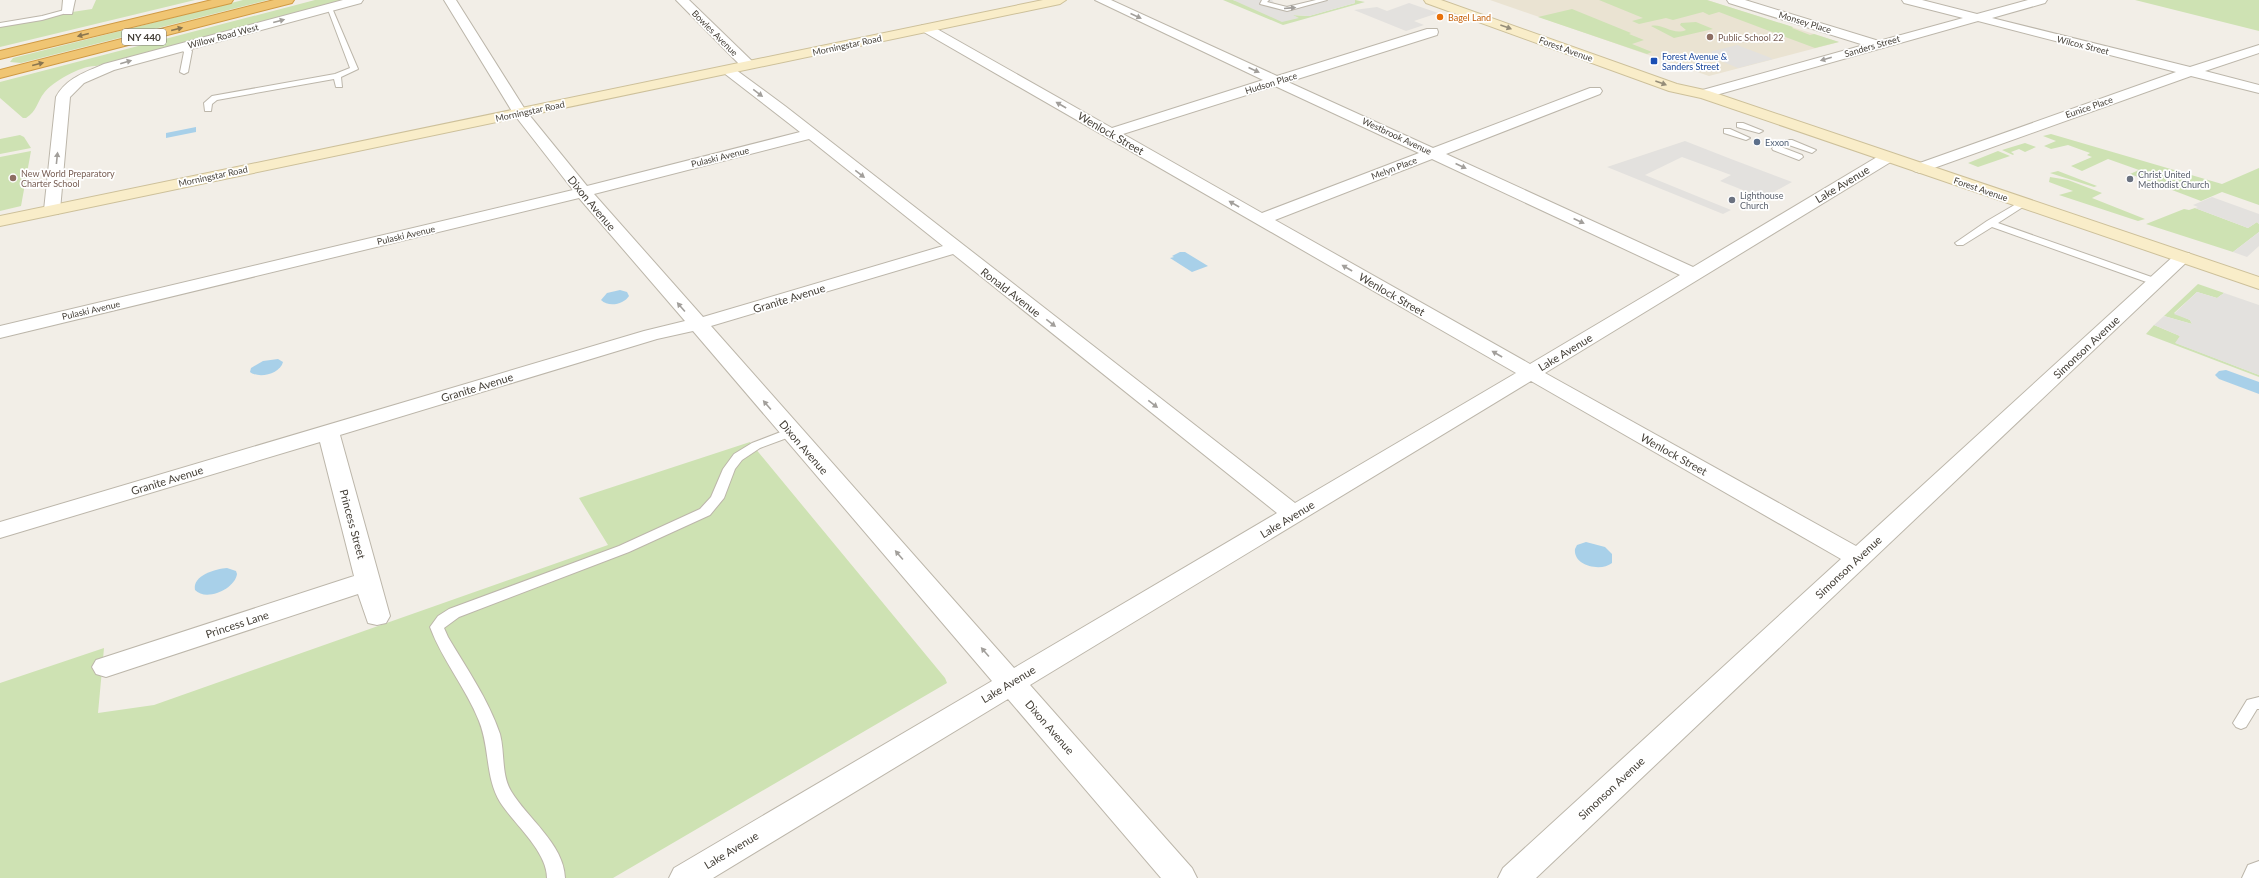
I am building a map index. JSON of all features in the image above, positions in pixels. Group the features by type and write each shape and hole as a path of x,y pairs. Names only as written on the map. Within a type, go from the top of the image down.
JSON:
{"highway":[{"path":"148,18 216,0"},
{"name":"NY 440","path":"0,55 227,0"},
{"name":"NY 440","path":"2,71 288,0"}],"main road":[{"name":"Morningstar Road","path":"0,221 520,114 1060,0"},
{"name":"Forest Avenue","path":"1430,0 1674,88 1704,94 2259,283"},
{"name":"Forest Avenue","path":"1457,0 1698,86 1704,94"}],"street":[{"name":"Willow Road West","path":"52,210 64,97 72,85 89,75 124,62 357,0"},
{"name":"Dixon Avenue","path":"450,0 520,114 583,192 696,324 1181,878"},
{"name":"Bowles Avenue","path":"682,0 748,66"},
{"name":"Westbrook Avenue","path":"1100,0 1434,153 1693,274"},
{"name":"Monsey Place","path":"1733,0 1877,45"},
{"name":"Wilcox Street","path":"1908,0 2259,89"},
{"name":"Sanders Street","path":"1704,94 2040,0"},
{"name":"Wenlock Street","path":"926,28 1530,373 1859,558"},
{"name":"Hudson Place","path":"1110,133 1432,32"},
{"name":"Eunice Place","path":"1920,168 2189,72 2245,55 2259,49"},
{"path":"2245,55 2259,58"},
{"name":"Ronald Avenue","path":"727,70 811,134 1294,514"},
{"name":"Melyn Place","path":"1261,219 1595,91"},
{"name":"Pulaski Avenue","path":"0,332 583,192 811,134"},
{"name":"Lake Avenue","path":"685,878 1530,373 1888,157"},
{"name":"Granite Avenue","path":"0,530 651,335 734,315 955,248"},
{"name":"Simonson Avenue","path":"1514,878 2183,257"},
{"name":"Princess Street","path":"328,432 377,616"},
{"name":"Princess Lane","path":"106,667 368,581"}],"lane":[{"path":"1261,1 1287,9 1324,0"},
{"path":"0,25 42,18 69,6"},
{"path":"208,109 208,103 215,98 336,76 354,69 328,8"},
{"path":"183,47 188,52 184,72"},
{"path":"336,76 339,85"},
{"path":"1740,125 1759,131"},
{"path":"1727,131 1746,138"},
{"path":"1789,142 1812,150"},
{"path":"1776,148 1799,156"},
{"path":"1960,243 2023,202"},
{"path":"1990,223 2156,282"},
{"path":"556,878 556,869 549,855 506,797 498,783 494,767 493,736 482,709 441,638 437,627 443,620 454,613 624,549 705,512 715,504 720,496 732,463 737,457 755,447 791,432"},
{"path":"2241,723 2252,704 2259,703"}],"shaded area":[{"path":"1233,0 1272,0 1275,4 1285,6 1314,0 1355,0 1355,3 1309,16 1293,15 1299,18 1282,22"},
{"name":"Public School 22","path":"1490,0 1707,0 1839,42 1709,76"},
{"path":"1409,3 1438,13 1414,21 1424,25 1406,31 1354,10 1377,7 1387,11"},
{"path":"1737,45 1773,59 1738,68 1716,59 1723,57 1710,52"},
{"path":"1685,141 1792,182 1763,198 1720,181 1731,175 1682,157 1645,175 1731,210 1723,214 1607,167"},
{"path":"2212,197 2259,214 2259,224 2257,222 2248,228 2195,208 2198,207 2193,205"},
{"path":"2259,232 2259,246 2247,257 2233,252"},
{"path":"2197,292 2217,298 2224,293 2259,305 2259,375 2175,343 2180,336 2154,325 2164,316 2192,324 2190,320 2174,314"}],"green space":[{"path":"96,0 195,0 0,47 0,23 92,9"},
{"path":"243,0 268,0 21,63 10,62 13,58"},
{"path":"315,0 342,0 96,66 83,68 60,79 48,89 30,115 26,118 23,118 0,98 0,82"},
{"path":"1223,0 1233,0 1298,18 1292,15 1309,16 1355,3 1355,0 1365,2 1283,25"},
{"path":"1599,0 1707,0 1793,27 1792,28 1810,35 1814,34 1839,42 1815,48 1719,12 1709,15 1703,12 1673,20 1666,18 1639,24 1632,21 1643,18"},
{"path":"2135,0 2259,0 2259,31"},
{"path":"1572,9 1631,33 1629,34 1644,40 1632,44 1652,52 1647,54 1538,17"},
{"path":"1696,22 1713,29 1674,38 1651,26 1660,26 1672,31 1681,31 1686,30 1680,25 1681,23"},
{"path":"2051,134 2222,184 2259,168 2259,205 2222,192 2201,201 2130,174 2139,170 2108,159 2082,171 2071,166 2092,157 2087,155 2090,153 2068,145 2051,149 2044,146 2056,141 2043,136"},
{"path":"20,135 24,137 31,148 0,154 0,139"},
{"path":"2025,143 2036,147 2025,152 2019,149 2011,152 2014,154 2013,155 2002,150"},
{"name":"New World Preparatory Charter School","path":"31,151 21,206 0,211 0,157"},
{"path":"1998,151 2010,156 1978,167 1968,163"},
{"path":"2058,171 2097,186 2094,187 2050,173"},
{"path":"2050,177 2068,180 2102,193 2092,198 2145,219 2138,221 2059,195 2073,191 2049,182"},
{"path":"2195,208 2248,228 2257,222 2259,224 2259,232 2233,252 2146,224 2184,209 2189,210"},
{"path":"2198,284 2259,305 2224,293 2217,298 2197,292 2174,313 2190,320 2192,324 2164,316"},
{"path":"2154,325 2180,336 2176,343 2259,375 2259,377 2146,334"},
{"path":"750,442 945,678 947,683 613,878 0,878 0,683 104,648 98,713 154,705 608,545 579,498"}],"water":[{"path":"196,127 196,132 166,138 166,133"},
{"path":"1180,252 1185,252 1208,266 1192,272 1170,258 1174,257 1172,256"},
{"path":"620,290 627,292 629,296 624,301 616,304 608,304 601,300 607,293"},
{"path":"278,359 283,362 278,370 274,372 259,375 250,372 251,368 263,361"},
{"path":"2226,370 2259,382 2259,394 2219,379 2215,375 2219,371"},
{"path":"1586,542 1605,547 1612,554 1612,563 1607,566 1595,567 1589,566 1578,560 1575,549 1577,545"},
{"path":"227,568 236,571 237,574 231,585 226,589 206,595 195,590 197,580 201,577 211,571"}],"place":[{"name":"Bagel Land","path":"1440,17"},
{"name":"Public School 22","path":"1710,37"},
{"name":"Forest Avenue & Sanders Street","path":"1654,61"},
{"name":"Exxon","path":"1757,142"},
{"name":"New World Preparatory Charter School","path":"13,178"},
{"name":"Christ United Methodist Church","path":"2130,179"},
{"name":"Lighthouse Church","path":"1732,200"}]}
